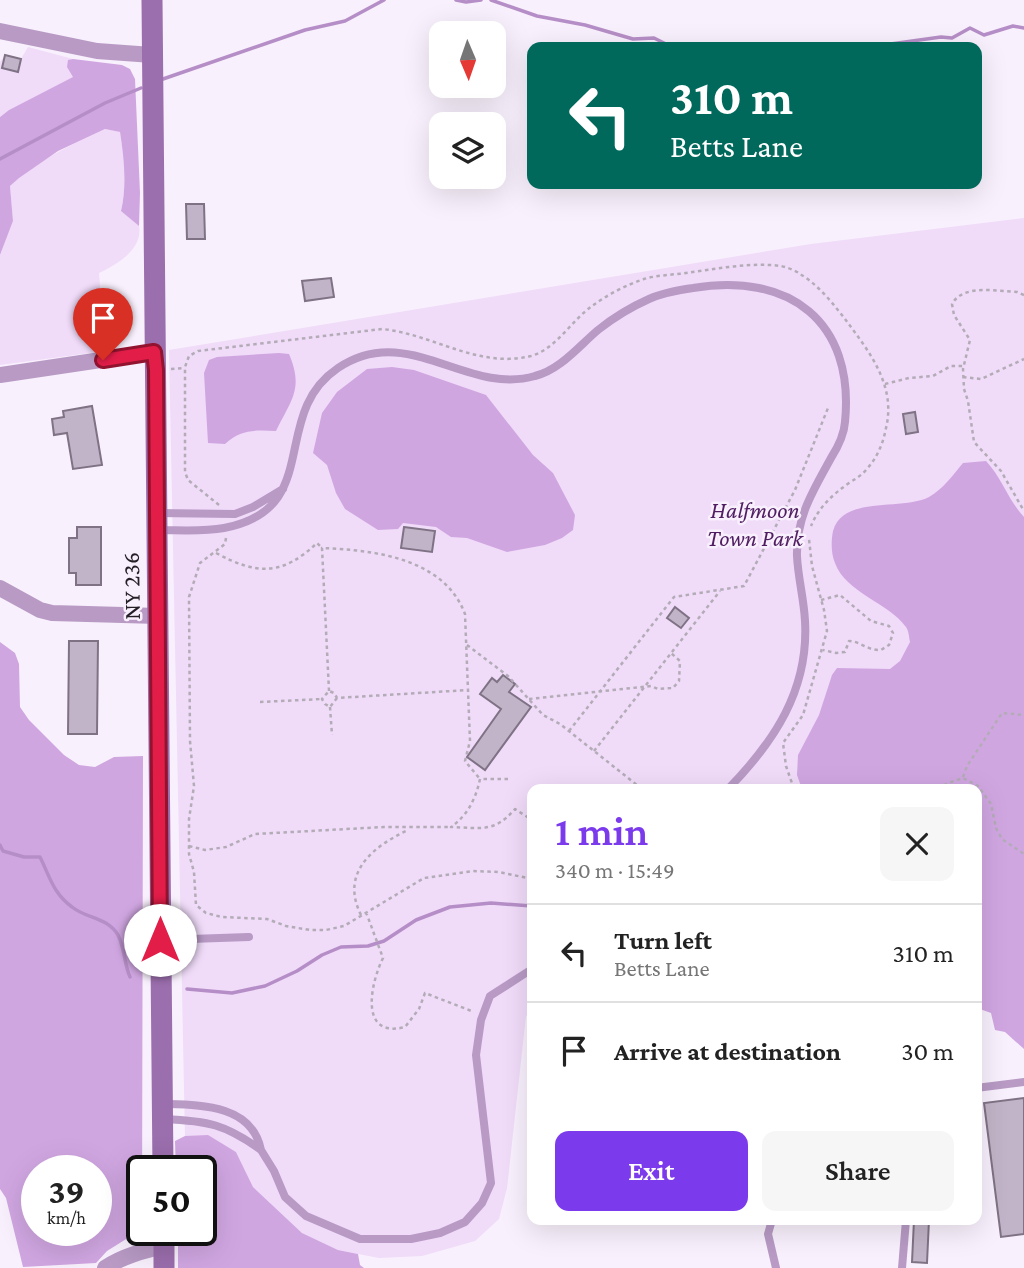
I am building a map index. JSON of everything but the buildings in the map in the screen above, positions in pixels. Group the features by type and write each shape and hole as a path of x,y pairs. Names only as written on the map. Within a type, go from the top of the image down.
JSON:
{"main road":[{"name":"NY 236","path":"152,0 160,361 156,370 162,1155"},
{"path":"164,1246 164,1268"}],"street":[{"path":"0,31 97,51 152,55"},
{"path":"0,375 160,361"},
{"path":"0,588 40,610 52,613 158,616"},
{"path":"105,1268 150,1246"}],"lane":[{"path":"157,521 214,529 240,524 259,516 272,505 284,488 292,465 302,415 309,398 321,383 352,359 397,351 497,379 522,379 556,366 620,314 650,299 680,290 717,284 744,284 768,289 805,308 827,331 842,363 846,380 845,425 838,447 807,501 796,539 805,643 799,682 778,729 733,784"},
{"path":"157,521 235,514 253,507 284,488"},
{"path":"160,940 249,937"},
{"path":"161,1112 209,1105 243,1120 254,1131 285,1197 306,1216 360,1239 411,1239 440,1233 465,1222 482,1203 491,1183 476,1055 482,1016 490,996 527,973"},
{"path":"982,1087 1024,1082"},
{"path":"161,1112 209,1122 227,1129 261,1150"},
{"path":"771,1225 768,1234 776,1268"},
{"path":"902,1268 906,1225"}],"path":[{"path":"223,510 188,480 185,472 185,368 189,356 198,351 382,329 401,331 472,355 494,359 534,355 547,348 591,306 621,288 646,278 747,266 782,266 800,274 832,303 869,352 885,384 889,401 887,426 880,450 864,472 818,509 808,533 812,566 827,631 803,715 783,743 791,784"},
{"path":"1024,295 1017,292 970,290 955,298 952,304 952,310 970,340 963,377 974,442 1001,471 1024,511"},
{"path":"963,377 981,379 1024,359"},
{"path":"160,361 185,368"},
{"path":"885,384 933,376 951,366 964,366"},
{"path":"569,732 674,597 744,586 795,490 828,408"},
{"path":"226,534 225,544 200,563 189,597 190,741 194,786 189,819 189,845 196,905 206,913 222,917 267,919 310,930 344,926 424,878 473,871 499,872 527,878"},
{"path":"216,553 240,565 257,569 280,568 300,558 317,543 321,548 329,691 322,699 260,702"},
{"path":"321,548 377,555 427,569 450,587 460,601 465,614 470,741 465,761 480,779"},
{"path":"594,751 721,590"},
{"path":"821,600 840,595 871,621 889,626 893,633 889,645 881,650 863,647 854,641 849,641 845,652 841,654 822,649"},
{"path":"466,644 508,676 543,715 560,724 636,784"},
{"path":"529,699 651,686 657,689 674,688 679,681 680,660 671,653"},
{"path":"332,735 330,707 337,698 468,690"},
{"path":"329,691 337,698"},
{"path":"322,699 325,705 330,707"},
{"path":"963,778 967,765 1002,713 1024,715"},
{"path":"946,784 963,778 974,784"},
{"path":"480,779 508,779"},
{"path":"451,827 464,816 471,805 480,779"},
{"path":"982,792 991,804 996,828 1002,839 1024,854"},
{"path":"189,845 205,850 226,847 255,834 384,827 494,826 508,818 515,809 527,817"},
{"path":"361,915 353,891 355,879 362,866 379,846 411,828"},
{"path":"366,912 383,958 373,979 370,1000 373,1014 379,1023 387,1028 405,1027 413,1020 425,993 482,1016"}],"green space":[{"path":"28,47 73,59 69,60 74,77 0,117 0,62 5,55 2,68 18,72"},
{"path":"105,129 120,132 124,171 121,210 139,226 139,234 128,255 99,273 105,351 0,365 0,255 13,221 10,186 43,161"},
{"name":"Halfmoon Town Park","path":"1024,218 1024,865 982,798 982,784 527,784 527,1015 507,1188 499,1219 475,1241 422,1256 379,1258 338,1250 302,1233 253,1187 236,1152 208,1136 185,1136 169,350 811,244"}],"shaded area":[{"path":"68,60 122,65 130,69 135,79 139,226 121,211 124,172 120,132 105,129 58,151 10,186 13,221 0,255 0,117 73,77 67,67"},
{"path":"289,354 295,386 291,402 276,431 249,432 225,444 208,443 204,373 209,360 217,357"},
{"path":"392,367 414,370 486,395 533,455 553,473 575,515 573,530 545,545 507,552 467,538 451,537 436,527 403,523 398,529 378,530 345,509 336,493 327,465 313,453 322,413 337,392 367,369"},
{"path":"986,461 1024,517 1024,1049 1005,1032 995,1030 991,1013 982,1010 982,784 800,784 797,775 798,755 819,715 832,675 837,668 890,669 900,661 910,642 907,629 899,619 858,590 841,573 834,559 833,531 839,520 848,512 929,497 943,486 963,463"},
{"path":"0,642 15,653 19,664 20,707 29,720 64,755 79,765 95,767 114,757 143,756 142,1155 126,1155 126,1239 107,1251 96,1263 23,1267 6,1198 0,1189"},
{"path":"208,1135 236,1152 253,1187 302,1233 338,1250 358,1254 360,1265 364,1268 178,1268 178,1246 217,1246 217,1155 175,1155 175,1141 185,1136"}],"waterway":[{"path":"163,79 305,30 345,21 384,0"},
{"path":"456,0 481,0"},
{"path":"491,0 537,16 585,25 633,39 654,38 662,42"},
{"path":"905,42 952,38 970,28 984,35 1013,26 1024,28"},
{"path":"0,159 105,103 141,88"},
{"path":"0,845 3,851 24,857 40,857 53,884 66,902 113,929 120,940 130,977"},
{"path":"187,989 232,993 265,986 297,971 322,955 341,947 368,946 384,941 416,920 450,907 491,903 527,906"}],"route":[{"path":"103,360 154,352 156,370 160,940"}]}
